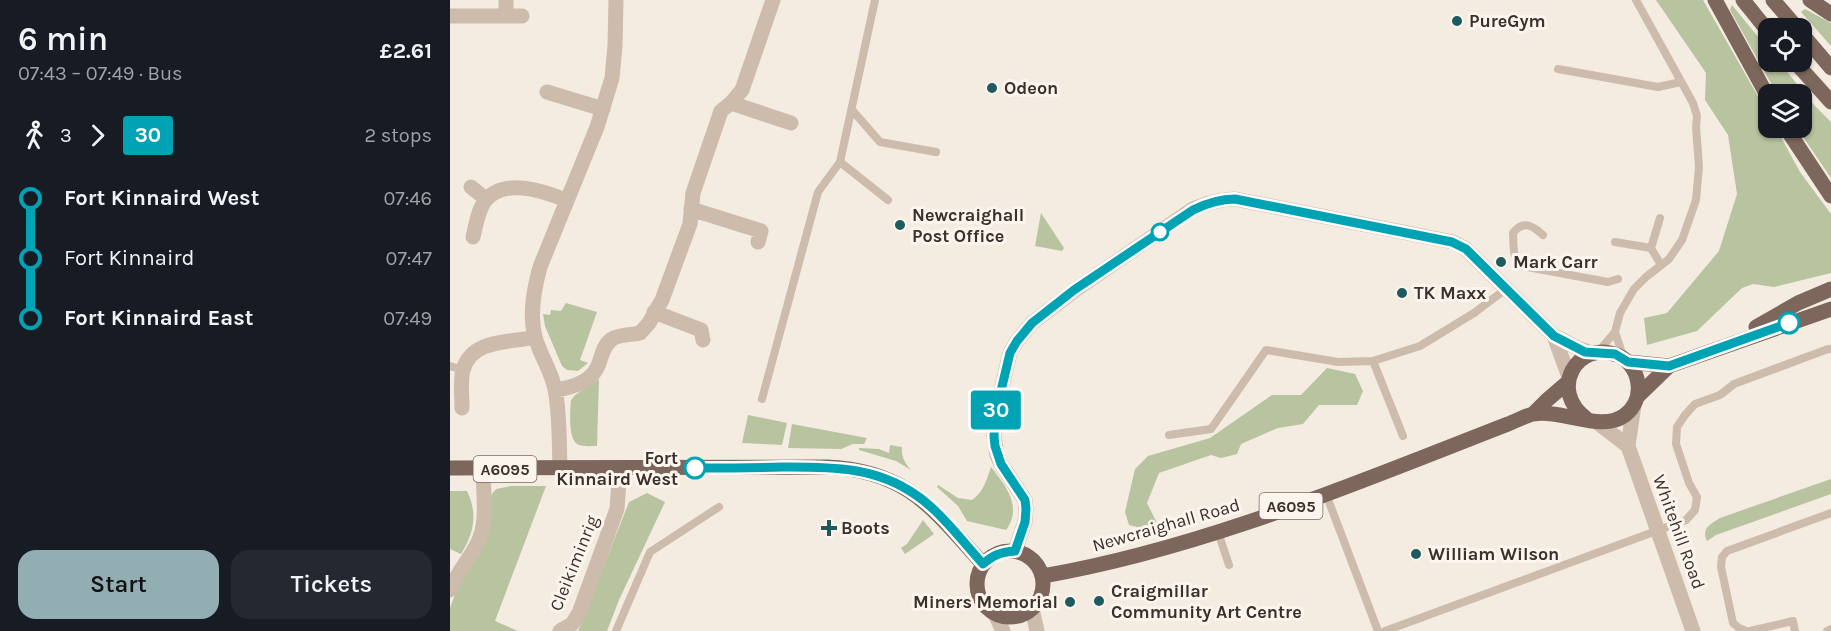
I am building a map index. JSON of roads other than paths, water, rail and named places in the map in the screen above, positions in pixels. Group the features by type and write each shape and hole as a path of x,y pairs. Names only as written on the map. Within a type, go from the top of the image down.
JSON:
{"main road":[{"path":"1715,0 1761,84"},
{"path":"1743,0 1758,19"},
{"path":"1773,0 1788,18"},
{"path":"1810,0 1831,14"},
{"path":"1812,46 1831,68"},
{"path":"1804,72 1831,102"},
{"path":"1793,138 1831,196"},
{"path":"1722,346 1798,303 1831,289"},
{"name":"Newcraighall Road","path":"1042,576 1154,552 1218,531 1326,494 1533,414 1572,416 1609,423 1628,413 1636,401 1669,366 1810,315 1831,310"},
{"name":"Newcraighall Road","path":"1533,414 1569,380 1575,366 1583,358 1596,353 1615,354 1626,360 1669,366"},
{"path":"1626,360 1634,369 1637,378 1636,401"},
{"path":"1569,380 1568,393 1572,404 1578,413 1593,421"},
{"name":"A6095","path":"450,468 826,467 852,469 889,480 917,495 983,564"},
{"path":"1015,551 1030,557 1036,563 1042,576 1042,594 1032,609 1024,615 1013,617 995,614 984,604 979,595 977,583 983,564 1002,552 1015,551"}],"street":[{"path":"506,0 506,16"},
{"path":"560,469 555,390 547,362 535,337 534,291 540,267 603,109 612,78 616,0"},
{"path":"555,390 572,387 587,379 597,368 608,343 614,338 640,333 649,323 662,300 690,224 693,193 721,111 742,90 773,0"},
{"path":"450,16 522,16"},
{"path":"547,92 603,109"},
{"path":"731,103 790,123"},
{"path":"471,187 486,200"},
{"path":"473,237 480,210 486,200 501,190 521,188 539,190 566,200"},
{"path":"1015,551 1025,522 1025,500 1001,464 994,436 995,416 1010,353 1032,323 1074,290 1208,202 1235,199 1452,242 1466,249 1554,336 1576,348 1596,353"},
{"path":"691,208 761,231 758,242"},
{"path":"654,312 701,330 703,340"},
{"path":"1554,336 1569,380"},
{"path":"462,408 456,368 480,348 498,342 535,337"},
{"name":"Whitehill Road","path":"1636,401 1628,446 1694,631"},
{"path":"1593,421 1628,446"},
{"name":"Cleikiminrig","path":"560,631 572,624 579,613 616,509 620,468"},
{"path":"450,590 481,533 483,469"},
{"path":"1032,609 1036,631"},
{"path":"995,614 1003,631"}],"lane":[{"path":"762,399 818,192 840,162 875,0"},
{"path":"1596,353 1615,332 1620,314 1634,289 1669,259 1682,240 1696,200 1699,166 1697,116 1693,103 1636,0"},
{"path":"1558,69 1658,87 1681,82"},
{"path":"852,110 880,142 936,152"},
{"path":"840,162 888,200"},
{"path":"1660,218 1651,248 1661,265"},
{"path":"1543,235 1533,226 1525,224 1518,227 1513,233 1514,257 1517,263 1521,266 1608,282 1618,279"},
{"path":"1615,242 1651,248"},
{"path":"1169,435 1211,429 1266,350 1338,362 1373,362 1420,346 1474,313 1506,289"},
{"path":"1615,332 1626,360"},
{"path":"1385,631 1686,520 1695,510 1697,498 1689,483 1676,444 1677,426 1685,415 1695,404 1720,395 1734,384 1831,349"},
{"path":"1373,362 1403,436"},
{"path":"1326,494 1378,631"},
{"path":"616,631 650,552 719,507"},
{"path":"1795,631 1793,621 1748,631 1733,623 1721,567 1722,557 1727,551 1831,513"},
{"path":"1218,531 1229,565"},
{"path":"1827,631 1831,629"}],"place":[{"name":"PureGym","path":"1457,21"},
{"name":"Odeon","path":"992,88"},
{"name":"Newcraighall Post Office","path":"900,225"},
{"name":"Mark Carr","path":"1501,262"},
{"name":"TK Maxx","path":"1402,293"},
{"name":"Fort Kinnaird West","path":"695,468"},
{"name":"Boots","path":"829,528"},
{"name":"William Wilson","path":"1416,554"},
{"name":"Craigmillar Community Art Centre","path":"1099,601"},
{"name":"Miners Memorial","path":"1070,602"}]}
